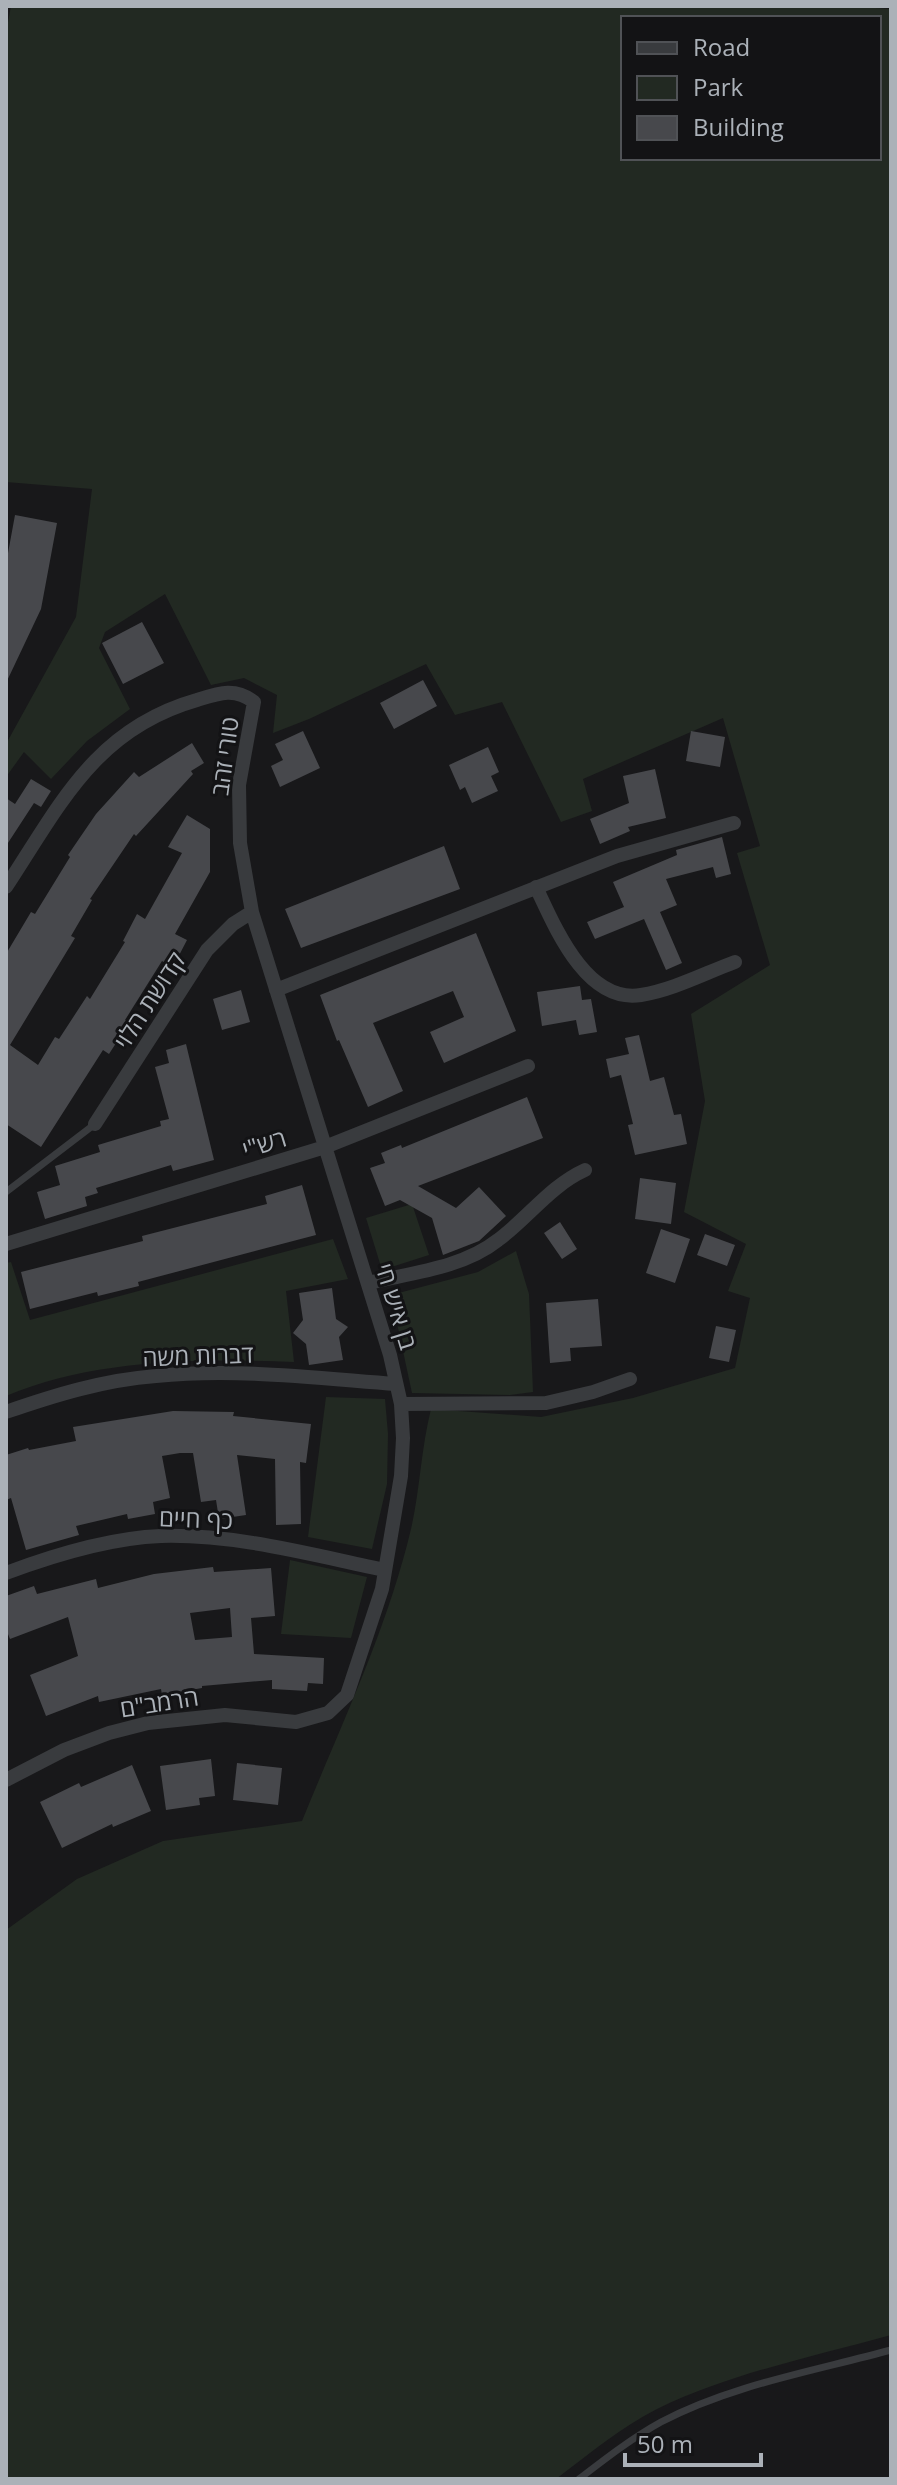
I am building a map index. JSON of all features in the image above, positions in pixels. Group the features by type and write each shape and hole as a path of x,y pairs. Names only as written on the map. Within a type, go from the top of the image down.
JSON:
{"street":[{"name":"טורי זהב","path":"6,887 74,784 115,741 142,721 173,707 225,691 243,693 254,702 239,785 240,843 252,912"},
{"path":"276,990 617,856 734,823"},
{"path":"536,887 559,934 580,965 595,981 617,994 639,995 735,962"},
{"name":"בן איש חי","path":"252,912 368,1283 401,1404 401,1476 385,1570 347,1695 328,1713"},
{"name":"קדושת הלוי","path":"95,1124 207,950 233,924 252,912"},
{"name":"רש\"י","path":"6,1244 325,1147 528,1066"},
{"path":"368,1283 442,1265 479,1252 498,1240 556,1186 585,1170"},
{"name":"דברות משה","path":"6,1412 57,1394 154,1376 260,1374 396,1384"},
{"path":"401,1404 546,1403 630,1379"},
{"name":"כף חיים","path":"6,1573 109,1543 160,1536 248,1542 385,1570"},
{"name":"הרמב\"ם","path":"6,1780 64,1750 109,1733 148,1723 225,1715 296,1722 328,1713"}],"lane":[{"path":"6,1192 95,1124"},
{"path":"579,2479 661,2422 720,2396 891,2350"}],"green space":[{"path":"11,6 846,6 891,9 891,2335 772,2367 685,2396 631,2424 556,2479 6,2479 6,1930 77,1879 163,1841 302,1821 362,1677 401,1567 414,1514 431,1409 541,1417 633,1398 735,1368 750,1298 728,1291 746,1244 684,1212 705,1101 691,1014 770,965 737,853 760,846 723,718 583,779 592,811 561,822 502,702 455,715 426,664 273,733 277,695 244,678 211,685 165,594 105,632 99,648 130,709 87,741 51,779 24,752 6,777 6,744 76,617 92,489 6,482 6,33"},
{"path":"412,1204 429,1255 382,1270 366,1218"},
{"path":"333,1239 348,1279 286,1291 294,1362 185,1361 111,1368 39,1384 6,1396 6,1263 11,1262 30,1320"},
{"path":"516,1251 529,1294 533,1392 510,1395 412,1393 391,1295 478,1272"},
{"path":"326,1397 385,1399 387,1484 372,1549 308,1537"},
{"path":"290,1560 367,1577 351,1638 281,1634"}],"building":[{"path":"15,515 57,523 41,609 6,683 6,564"},
{"path":"142,622 164,663 123,684 102,643"},
{"path":"423,680 437,706 394,729 380,703"},
{"path":"303,731 320,768 280,787 271,766 283,760 275,744"},
{"path":"691,731 725,737 720,767 686,761"},
{"path":"192,743 204,763 191,771 193,774 136,836 134,834 90,899 71,936 75,938 10,1045 38,1065 87,996 90,999 125,942 137,914 145,919 182,853 168,847 187,815 210,829 210,872 175,934 187,940 173,967 162,961 125,1020 129,1023 109,1054 103,1050 41,1147 6,1124 6,954 31,912 35,914 70,857 68,855 96,814 134,772 139,777"},
{"path":"488,747 499,772 491,776 498,791 472,803 465,787 460,790 449,765"},
{"path":"655,769 666,818 628,827 630,831 600,844 590,819 629,803 623,776"},
{"path":"31,779 51,791 41,807 34,803 6,846 6,798 15,804"},
{"path":"722,837 731,874 716,878 713,867 666,879 677,905 660,912 682,963 666,970 644,919 595,939 587,922 624,907 613,882 677,855 676,850"},
{"path":"444,846 460,889 301,948 285,909"},
{"path":"476,933 516,1031 444,1063 430,1032 464,1017 453,991 373,1023 403,1091 368,1107 337,1041 320,995"},
{"path":"580,986 582,1000 591,999 597,1032 579,1035 576,1020 542,1026 537,992"},
{"path":"241,990 250,1022 222,1030 213,999"},
{"path":"639,1035 650,1081 664,1077 674,1115 681,1114 687,1144 635,1155 628,1125 633,1124 621,1075 610,1078 606,1059 629,1054 625,1038"},
{"path":"186,1044 214,1160 173,1171 171,1165 96,1188 98,1193 85,1197 87,1206 45,1219 37,1192 60,1185 55,1166 100,1152 98,1145 161,1126 160,1121 169,1119 155,1067 169,1063 166,1050"},
{"path":"527,1097 543,1138 418,1186 456,1208 479,1187 506,1216 479,1241 443,1255 432,1218 400,1200 385,1206 370,1168 385,1163 381,1153 401,1145 402,1148"},
{"path":"640,1178 676,1183 671,1224 635,1219"},
{"path":"302,1185 316,1235 138,1282 139,1286 98,1296 97,1292 30,1309 21,1272 143,1241 142,1236 267,1204 265,1196"},
{"path":"560,1222 577,1249 562,1259 544,1233"},
{"path":"661,1229 690,1239 675,1283 646,1273"},
{"path":"705,1234 735,1245 727,1266 697,1255"},
{"path":"332,1288 336,1319 348,1327 339,1337 343,1360 309,1365 306,1344 293,1333 303,1320 299,1293"},
{"path":"598,1299 602,1346 570,1348 571,1361 550,1363 546,1303"},
{"path":"716,1326 736,1330 729,1362 709,1358"},
{"path":"173,1411 234,1412 233,1416 311,1424 306,1463 300,1462 301,1524 276,1525 275,1459 237,1455 246,1515 219,1519 216,1500 201,1502 193,1453 180,1453 162,1456 170,1498 153,1502 155,1514 128,1519 127,1514 76,1526 79,1535 26,1550 11,1498 6,1500 6,1455 28,1448 76,1441 73,1427"},
{"path":"213,1567 214,1572 271,1568 275,1616 251,1618 254,1654 324,1658 323,1684 308,1683 307,1691 272,1689 272,1680 202,1686 162,1695 161,1689 99,1702 98,1696 46,1716 30,1675 78,1656 68,1617 10,1639 6,1629 6,1596 34,1586 37,1594 96,1579 98,1588 154,1574","holes":["230,1608 232,1637 195,1640 190,1613"]},
{"path":"211,1759 215,1796 199,1798 200,1805 166,1810 160,1766"},
{"path":"237,1763 282,1768 278,1805 233,1800"},
{"path":"132,1765 151,1811 113,1827 112,1824 62,1848 40,1802 79,1783 81,1787"}]}
